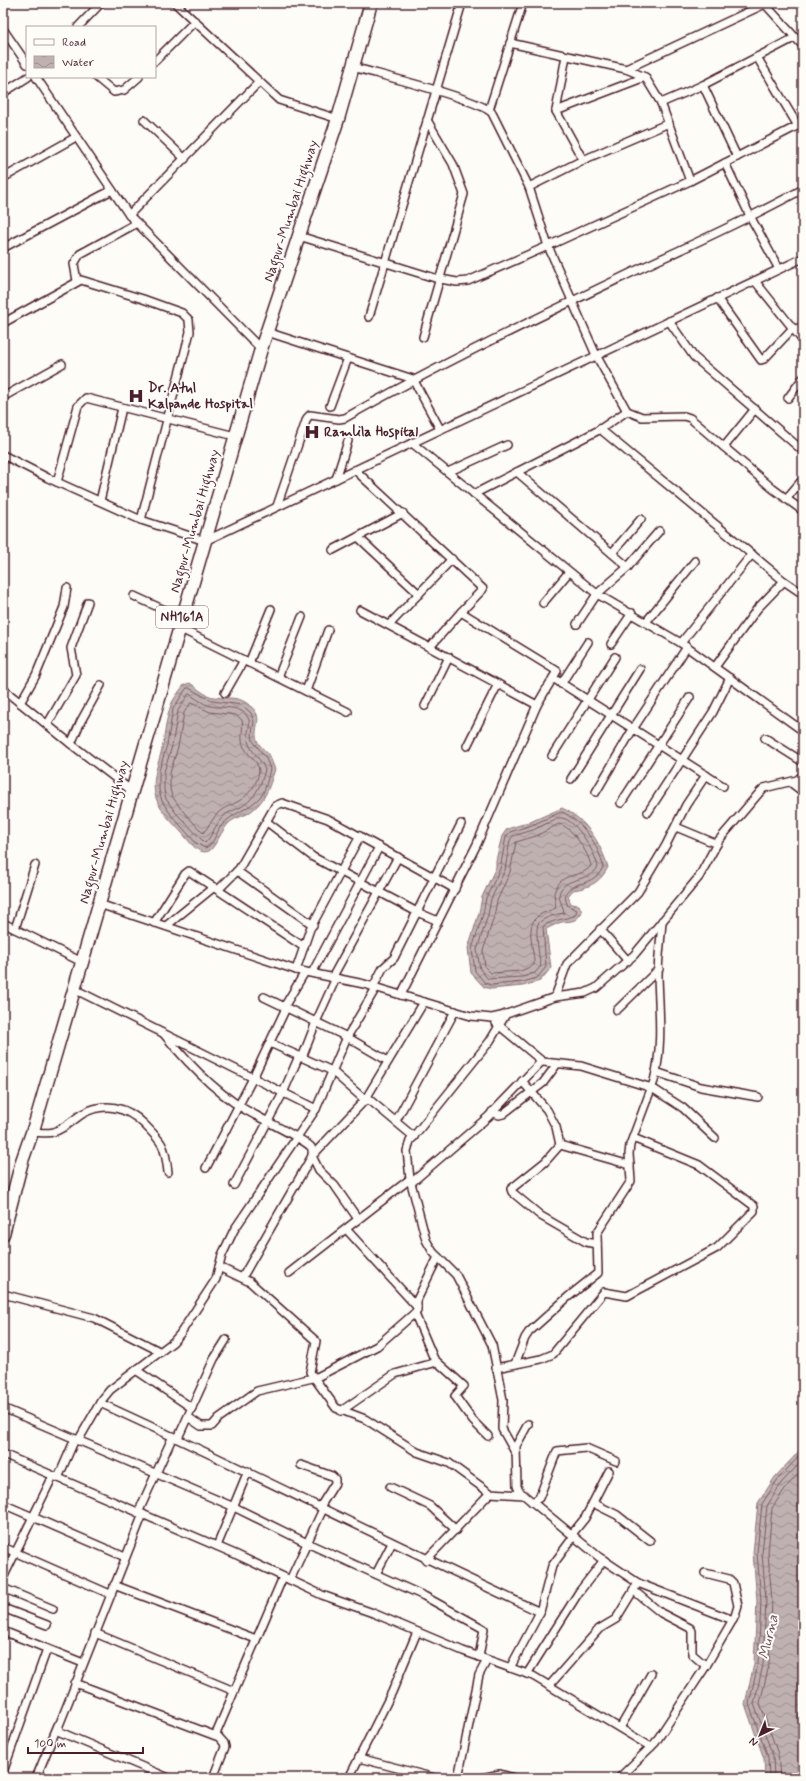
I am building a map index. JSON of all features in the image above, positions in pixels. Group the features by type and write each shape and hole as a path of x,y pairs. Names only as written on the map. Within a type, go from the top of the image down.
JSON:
{"highway":[{"name":"Nagpur-Mumbai Highway","path":"3,1234 22,1161 74,990 261,349 338,120 371,3"}],"street":[{"path":"79,26 102,3"},
{"path":"175,3 259,82 285,103 338,120"},
{"path":"369,317 462,3"},
{"path":"489,110 523,3"},
{"path":"626,69 765,4 794,38 803,46"},
{"path":"156,60 195,21"},
{"path":"3,29 26,63"},
{"path":"661,103 703,85 794,38"},
{"path":"510,43 626,69 645,77 661,103 670,123 690,181"},
{"path":"566,56 556,111 583,160"},
{"path":"299,236 440,279 457,282 468,281 690,181 800,124 757,57"},
{"path":"353,67 436,91 489,110 494,116 529,187 548,246 571,301 596,355 627,410 642,417 687,417 786,499 803,511"},
{"path":"556,111 645,77"},
{"path":"3,93 26,78"},
{"path":"37,78 129,215 261,349"},
{"path":"97,78 114,92 124,90 138,78"},
{"path":"129,215 259,82"},
{"path":"703,85 737,157"},
{"path":"144,120 185,159"},
{"path":"424,337 464,194 453,164 427,120"},
{"path":"529,187 583,160 670,123"},
{"path":"3,178 76,137"},
{"path":"725,163 750,216 779,270"},
{"path":"277,506 308,417 312,415 343,419 413,379 803,189"},
{"path":"3,248 112,190"},
{"path":"77,281 74,264 80,254 137,223"},
{"path":"3,455 57,482 141,520 205,541 803,258"},
{"path":"3,323 77,281 85,280 182,313 188,320 190,332 141,520"},
{"path":"755,281 803,341"},
{"path":"718,298 761,360 764,359 794,329 803,326"},
{"path":"669,321 694,357 803,451"},
{"path":"267,332 413,379 440,430"},
{"path":"330,406 348,358"},
{"path":"3,397 62,364"},
{"path":"788,398 803,378"},
{"path":"57,482 76,411 80,402 86,398 235,436"},
{"path":"100,501 122,408"},
{"path":"724,447 755,409"},
{"path":"474,494 600,429 627,410"},
{"path":"600,429 784,581 803,594"},
{"path":"336,479 348,441"},
{"path":"412,443 597,594 684,645 803,731"},
{"path":"448,472 507,444"},
{"path":"355,470 483,589 430,647"},
{"path":"517,472 628,567"},
{"path":"786,499 803,479"},
{"path":"333,550 403,513"},
{"path":"612,553 641,519"},
{"path":"577,624 597,594 628,567 659,530"},
{"path":"358,536 419,594"},
{"path":"596,792 684,645 752,554"},
{"path":"389,625 452,559"},
{"path":"646,622 695,561"},
{"path":"544,603 569,572"},
{"path":"715,667 757,609 784,581"},
{"path":"20,703 36,675 64,607 67,588"},
{"path":"134,596 247,662 348,712"},
{"path":"47,725 76,675 72,645 88,602"},
{"path":"225,693 247,662 271,608"},
{"path":"360,610 537,705"},
{"path":"401,995 477,844 537,705 557,670 461,612"},
{"path":"611,644 632,614"},
{"path":"278,677 302,617"},
{"path":"306,691 328,630"},
{"path":"561,684 588,642"},
{"path":"425,706 449,657"},
{"path":"552,756 615,657"},
{"path":"571,779 640,669"},
{"path":"552,678 723,786"},
{"path":"648,812 713,712 730,678"},
{"path":"467,746 498,684"},
{"path":"71,744 81,721 101,685"},
{"path":"3,689 132,791"},
{"path":"622,803 690,697"},
{"path":"765,738 803,762"},
{"path":"555,997 567,964 638,892 676,827 685,807 706,775"},
{"path":"99,904 296,970 375,987 471,1016 488,1018 506,1014 555,997 591,991 628,961 699,877 717,844 762,790 797,780 803,775"},
{"path":"790,782 803,792"},
{"path":"166,926 216,889 237,871 277,804 282,803 324,817 434,876 455,889"},
{"path":"266,822 313,857 417,912 438,921"},
{"path":"3,1578 33,1516 100,1403 110,1390 161,1352 180,1334 216,1279 223,1252 234,1230 316,1109 347,1037 375,987 383,968 394,958 461,824"},
{"path":"676,827 717,844"},
{"path":"296,970 312,925 360,836"},
{"path":"206,1168 253,1078 285,1008 308,973 380,847"},
{"path":"234,1185 301,1057 334,978 398,857"},
{"path":"15,929 34,865"},
{"path":"237,871 312,925"},
{"path":"154,923 186,872 191,872 304,947"},
{"path":"515,1364 525,1338 529,1332 568,1296 596,1276 598,1270 598,1231 631,1181 629,1154 633,1138 652,1088 656,1072 661,1032 659,969 662,921"},
{"path":"3,923 82,962"},
{"path":"600,929 628,961"},
{"path":"617,1010 659,969"},
{"path":"74,990 316,1109"},
{"path":"264,997 347,1037 388,1061"},
{"path":"242,1278 312,1156 365,1100 424,1002"},
{"path":"396,1121 456,1011"},
{"path":"506,1014 490,1041 408,1144 407,1151 410,1181 426,1240 430,1248 456,1275 492,1345 503,1402 502,1429 515,1452"},
{"path":"488,1018 542,1061 580,1066 652,1088 680,1105 715,1138"},
{"path":"164,1034 187,1062 238,1107 310,1146 312,1156 319,1170 335,1186 358,1219"},
{"path":"270,1043 332,1071 365,1100 371,1101 414,1137"},
{"path":"289,1273 358,1219 410,1181 492,1112 542,1061"},
{"path":"492,1112 498,1115 503,1114 545,1081 557,1064"},
{"path":"656,1072 701,1087 758,1097"},
{"path":"522,1081 547,1110 556,1126 560,1145"},
{"path":"32,1132 52,1133 89,1110 118,1107 126,1110 141,1121 162,1143 166,1151 168,1172"},
{"path":"496,1368 541,1359 553,1354 604,1292 627,1296 717,1248 754,1211 754,1206 703,1167 633,1138"},
{"path":"560,1145 630,1165"},
{"path":"560,1145 545,1162 512,1187 512,1192 540,1216 586,1242 598,1244"},
{"path":"346,1229 416,1310 432,1355 437,1362 464,1386 455,1396 473,1421 488,1436"},
{"path":"188,1417 202,1426 212,1426 219,1418 257,1391 320,1376 377,1346 416,1310 417,1300 438,1257"},
{"path":"219,1267 250,1282 316,1341 310,1372 333,1406 368,1421 417,1452 449,1463 490,1492 524,1495"},
{"path":"3,1294 94,1318 161,1352"},
{"path":"36,1778 125,1557 155,1474 188,1417 216,1356 226,1340"},
{"path":"342,1411 395,1374 437,1362"},
{"path":"136,1370 192,1408"},
{"path":"100,1403 248,1471 426,1560 540,1612"},
{"path":"3,1408 234,1507 307,1543 424,1596 484,1629 479,1657"},
{"path":"528,1424 517,1442 515,1452 517,1486 519,1491 604,1560 638,1583 733,1620"},
{"path":"532,1502 539,1498 557,1451 586,1448 616,1461"},
{"path":"3,1454 217,1546 322,1595 372,1613 479,1657 527,1674 651,1747"},
{"path":"216,1736 256,1639 286,1578 307,1543 322,1508 335,1483 335,1479 332,1476 301,1465"},
{"path":"217,1546 248,1471"},
{"path":"510,1668 540,1612 552,1566 585,1518 609,1471"},
{"path":"390,1487 432,1508 456,1530"},
{"path":"426,1560 456,1530 490,1492"},
{"path":"593,1503 617,1515 650,1541"},
{"path":"3,1504 125,1557"},
{"path":"376,1574 392,1543"},
{"path":"3,1547 110,1594"},
{"path":"527,1674 579,1592 604,1560"},
{"path":"619,1778 651,1747 706,1666 733,1620 738,1606 733,1583 729,1579 705,1573"},
{"path":"549,1686 599,1629 616,1619 638,1583"},
{"path":"114,1585 256,1639"},
{"path":"3,1588 53,1609"},
{"path":"633,1590 661,1613 690,1628 692,1631 692,1654 706,1666"},
{"path":"3,1608 47,1625"},
{"path":"3,1631 83,1663"},
{"path":"349,1778 392,1692 417,1632"},
{"path":"95,1633 234,1691"},
{"path":"3,1772 47,1648"},
{"path":"458,1778 479,1675 487,1660"},
{"path":"620,1728 651,1674"},
{"path":"75,1683 216,1736 224,1743 225,1747 214,1778"},
{"path":"58,1725 60,1732 169,1778"},
{"path":"359,1758 410,1775 435,1778"},
{"path":"482,1778 500,1774 514,1778"}],"water":[{"path":"190,683 207,695 218,698 238,699 252,707 258,717 256,730 257,740 269,755 275,769 266,794 258,805 247,814 230,822 211,849 206,852 199,851 165,815 158,804 154,791 156,770 162,751 171,705 184,685"},
{"path":"562,808 578,818 591,832 601,849 608,867 602,877 594,883 584,888 573,890 568,896 571,904 579,905 582,912 578,918 546,929 551,968 540,981 523,986 491,989 484,987 471,973 468,948 479,913 482,897 496,867 496,860 502,836 507,829 530,822"},
{"name":"Murna","path":"803,1447 803,1778 765,1778 764,1759 745,1704 754,1664 757,1601 753,1553 758,1503 775,1477"}],"place":[{"name":"Dr. Atul Kalpande Hospital","path":"136,396"},
{"name":"Ramlila Hospital","path":"312,432"}]}
